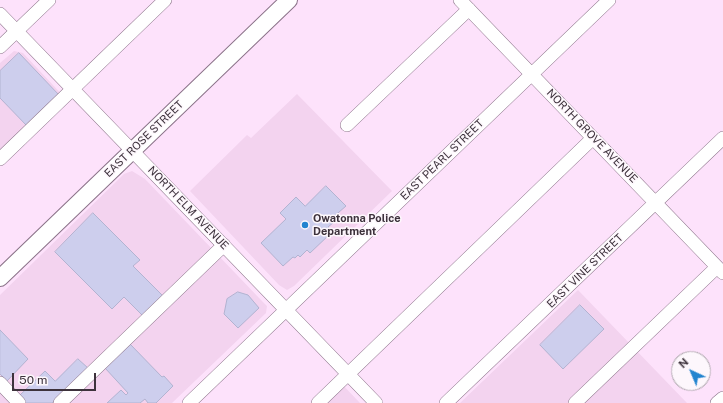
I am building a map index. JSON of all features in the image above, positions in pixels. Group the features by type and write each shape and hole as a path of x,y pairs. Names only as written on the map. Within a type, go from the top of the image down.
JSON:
{"main road":[{"name":"EAST ROSE STREET","path":"0,278 288,0"}],"street":[{"path":"0,47 49,0"},
{"path":"0,159 165,0"},
{"name":"EAST PEARL STREET","path":"189,403 609,0"},
{"path":"348,125 465,4"},
{"name":"NORTH GROVE AVENUE","path":"465,4 720,270"},
{"name":"NORTH ELM AVENUE","path":"0,14 376,403"},
{"path":"318,403 593,138"},
{"name":"EAST VINE STREET","path":"446,403 723,138"},
{"path":"60,403 224,245"},
{"path":"575,403 720,270"},
{"path":"0,383 19,403"},
{"path":"717,403 723,398"}],"shaded area":[{"path":"14,51 23,53 66,99 0,165 0,63"},
{"path":"297,94 392,191 294,286 287,290 279,285 190,191 247,135 251,138"},
{"path":"132,171 145,179 267,306 266,313 172,403 0,403 0,295 124,174"},
{"path":"578,290 671,386 671,391 675,391 687,403 460,403"},
{"path":"338,380 360,403 314,403"}],"building":[{"path":"19,53 59,95 27,126 0,98 0,71"},
{"name":"Owatonna Police Department","path":"326,186 346,206 331,219 334,222 328,227 330,229 327,231 330,234 310,253 307,250 300,257 298,255 295,258 293,257 283,266 261,243 286,219 280,213 296,197 305,206"},
{"path":"93,213 140,260 133,266 163,296 143,316 124,297 112,309 55,252"},
{"path":"238,292 248,295 259,308 238,328 224,314 227,299"},
{"path":"580,305 604,329 563,369 540,345"},
{"path":"0,330 28,359 7,381 0,374"},
{"path":"130,344 162,377 164,376 173,386 156,403 148,403 145,399 140,403 107,403 121,390 126,395 128,393 105,368"},
{"path":"78,359 88,368 52,403 26,403 19,396 45,371 55,381"}],"place":[{"name":"Owatonna Police Department","path":"305,225"}]}
